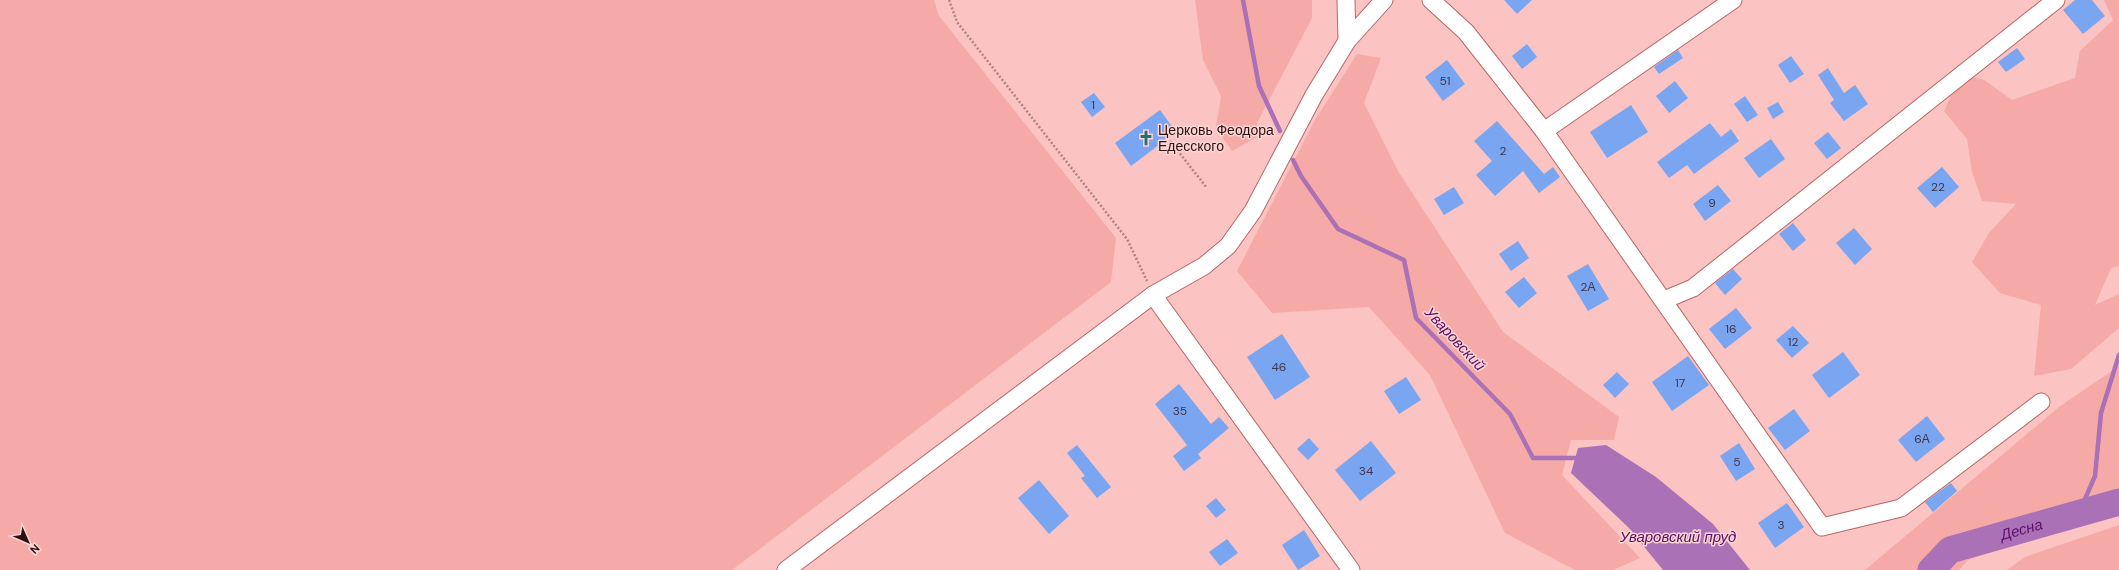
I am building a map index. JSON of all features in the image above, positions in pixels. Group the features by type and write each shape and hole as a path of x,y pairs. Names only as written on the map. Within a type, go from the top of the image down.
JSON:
{"street":[{"path":"1346,0 1347,41"},
{"path":"786,570 1154,295 1204,266 1228,246 1253,211 1272,172 1314,95 1347,41 1384,0"},
{"path":"1431,0 1466,32 1544,131 1822,527 1901,508 2041,402"},
{"path":"1544,131 1733,0"},
{"path":"1664,300 1693,288 2056,0"},
{"path":"1154,295 1351,570"}],"path":[{"path":"949,0 957,22 1127,239 1154,295"},
{"path":"1170,141 1207,188"}],"shaded area":[{"path":"0,0 934,0 939,16 1116,238 1111,282 732,570 0,570"},
{"path":"1195,0 1312,0 1312,18 1257,123 1257,137 1232,151 1216,128 1221,96 1203,60"},
{"path":"2104,0 2119,0 2119,266 2111,268 2095,305 2119,294 2119,328 2071,369 2034,376 2041,305 2000,293 1972,262 1989,233 2016,204 1982,201 1972,172 1967,139 1944,111 1961,74 1984,80 2012,100 2075,78 2080,51 2113,20"},
{"path":"1357,54 1381,58 1364,103 1398,171 1503,332 1619,417 1614,440 1571,440 1562,475 1640,558 1613,570 1575,570 1505,533 1430,375 1369,307 1272,313 1237,271 1315,120"},
{"path":"2119,366 2119,507 1968,560 1959,570 1865,570 2059,407"},
{"path":"2119,525 2119,570 2007,570 2025,557"}],"water":[{"name":"Уваровский пруд","path":"1606,445 1656,477 1713,524 1750,570 1663,570 1629,528 1571,473 1578,448"}],"building":[{"path":"1504,0 1532,0 1517,14"},
{"path":"2075,0 2092,0 2105,16 2083,34 2063,10"},
{"path":"1527,44 1537,57 1522,69 1512,56"},
{"path":"2017,48 2025,59 2006,72 1998,62"},
{"path":"1678,50 1683,58 1659,74 1654,67 1637,79"},
{"path":"1791,56 1804,74 1790,83 1778,65"},
{"path":"1447,60 1465,84 1443,101 1425,77"},
{"path":"1828,68 1844,93 1855,85 1868,104 1844,121 1830,103 1834,100 1818,75"},
{"path":"1675,81 1688,98 1669,113 1656,96"},
{"path":"1094,93 1105,107 1092,117 1081,102"},
{"path":"1745,96 1758,115 1747,122 1734,104"},
{"path":"1778,102 1784,112 1773,119 1767,108"},
{"path":"1631,105 1648,132 1607,158 1590,132"},
{"name":"Церковь Феодора Едесского","path":"1160,110 1176,132 1131,166 1115,143"},
{"path":"1497,121 1544,174 1553,167 1560,177 1539,193 1523,171 1495,196 1476,175 1492,161 1474,141"},
{"path":"1710,123 1721,137 1731,129 1739,141 1694,174 1687,165 1669,178 1657,162"},
{"path":"1828,132 1841,148 1827,159 1814,143"},
{"path":"1771,139 1785,159 1759,178 1744,158"},
{"path":"1942,167 1959,187 1935,208 1917,188"},
{"path":"1718,185 1731,201 1705,221 1693,204"},
{"path":"1454,187 1464,203 1444,215 1434,199"},
{"path":"1793,223 1806,240 1793,251 1779,234"},
{"path":"1854,228 1872,249 1855,265 1836,243"},
{"path":"1518,241 1529,258 1511,271 1499,254"},
{"path":"1588,264 1609,299 1588,311 1567,276"},
{"path":"1733,269 1742,279 1725,295 1715,283"},
{"path":"1524,277 1537,293 1519,308 1505,292"},
{"path":"1736,308 1752,328 1725,349 1709,329"},
{"path":"1793,326 1809,343 1792,358 1776,340"},
{"path":"1282,334 1310,377 1275,400 1247,357"},
{"path":"1843,352 1860,375 1829,398 1812,375"},
{"path":"1688,356 1709,385 1672,411 1652,382"},
{"path":"1617,372 1629,384 1615,398 1603,385"},
{"path":"1406,377 1421,400 1399,414 1384,391"},
{"path":"1179,384 1211,424 1219,417 1229,428 1198,454 1201,458 1184,471 1173,456 1187,445 1155,404"},
{"path":"1794,409 1810,431 1785,450 1768,428"},
{"path":"1927,416 1945,439 1916,462 1898,440"},
{"path":"1309,438 1319,449 1308,460 1297,449"},
{"path":"1371,441 1396,473 1360,501 1335,470"},
{"path":"1739,443 1755,469 1736,481 1720,456"},
{"path":"1077,445 1111,487 1097,498 1081,478 1085,476 1067,453"},
{"path":"1039,480 1069,516 1049,534 1018,498"},
{"path":"1951,483 1957,491 1933,512 1925,502"},
{"path":"1216,498 1226,510 1216,518 1206,506"},
{"path":"1787,503 1804,527 1775,548 1758,523"},
{"path":"1304,530 1320,556 1298,570 1282,545"},
{"path":"1227,539 1238,553 1220,566 1209,552"}],"waterway":[{"name":"Уваровский","path":"1243,0 1259,86 1280,131"},
{"name":"Уваровский","path":"1293,160 1301,176 1338,229 1404,260 1416,318 1510,414 1533,458 1575,458"},
{"path":"2079,513 2095,476 2101,413 2119,355"},
{"name":"Десна","path":"1931,570 1950,550 2119,502"}],"place":[{"name":"Церковь Феодора Едесского","path":"1146,138"}]}
